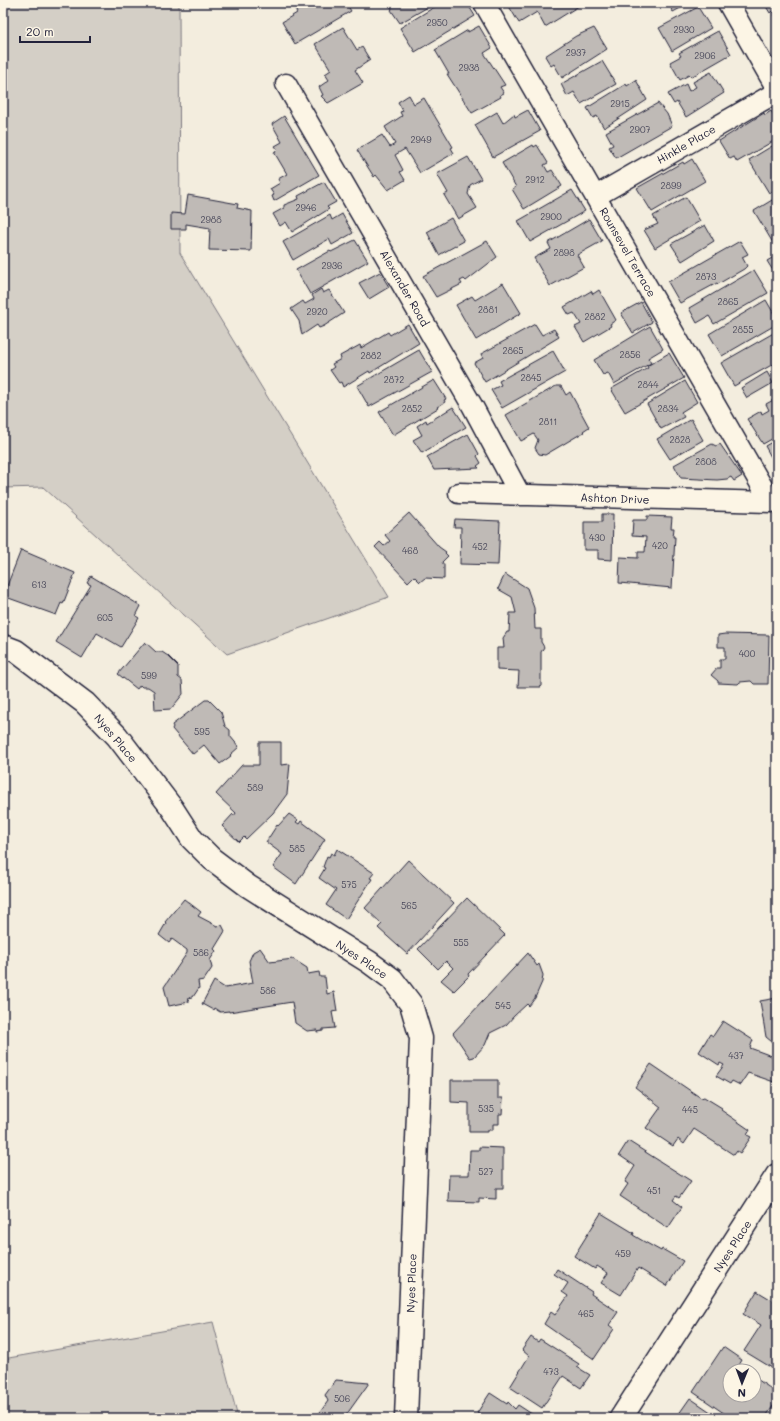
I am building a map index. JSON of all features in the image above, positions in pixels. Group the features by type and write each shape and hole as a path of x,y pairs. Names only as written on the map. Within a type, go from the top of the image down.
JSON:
{"street":[{"name":"Rounsevel Terrace","path":"484,3 771,502"},
{"path":"728,3 777,90"},
{"name":"Alexander Road","path":"286,84 474,407 520,495"},
{"name":"Hinkle Place","path":"596,196 777,90"},
{"name":"Ashton Drive","path":"459,494 771,502"},
{"name":"Nyes Place","path":"3,646 16,652 85,703 117,736 172,808 192,840 212,859 274,903 369,962 392,979 411,1004 421,1038 406,1418"},
{"name":"Nyes Place","path":"621,1418 777,1175"}],"shaded area":[{"path":"3,3 179,3 180,253 389,597 227,654 43,487 3,488"},
{"path":"213,1322 238,1418 3,1418 3,1359"}],"building":[{"path":"301,3 346,3 351,11 295,44 282,22 297,13 295,9 302,5"},
{"path":"389,3 435,3 400,23 391,10 392,9"},
{"path":"441,3 467,3 475,16 415,52 400,28"},
{"path":"507,3 582,4 545,27 537,12 519,23"},
{"path":"668,3 690,3 673,12"},
{"path":"764,3 777,3 777,19 772,11 770,13"},
{"path":"698,7 711,28 672,51 659,28"},
{"path":"479,26 492,48 484,53 505,85 500,87 504,93 500,95 501,97 472,113 447,74 449,74 435,50 468,30 468,32"},
{"path":"343,27 357,50 362,47 370,60 355,70 363,83 328,103 321,96 323,95 319,87 329,80 325,74 331,70 315,44"},
{"path":"594,28 607,49 562,78 554,64 551,66 545,56 576,36"},
{"path":"718,31 731,54 691,77 689,75 680,80 670,62 681,56 679,53"},
{"path":"602,61 616,84 581,104 574,92 567,96 561,84"},
{"path":"711,72 724,93 686,117 677,102 674,104 668,94 686,84 689,91 696,87 693,82"},
{"path":"636,80 647,100 604,128 597,116 593,118 587,108 626,84 627,86"},
{"path":"409,95 414,104 424,98 453,147 451,148 454,153 420,173 405,149 395,155 403,170 400,172 405,180 388,190 376,175 374,177 357,150 382,135 390,147 395,144 385,127 402,116 400,112 403,111 398,102"},
{"path":"658,103 667,114 672,126 616,158 609,147 613,145 606,132"},
{"path":"528,110 540,131 493,157 475,125 497,112 503,123 514,114 515,117"},
{"path":"771,111 775,117 777,116 777,139 737,162 734,157 730,159 719,141 764,113 765,115"},
{"path":"284,116 319,175 274,201 272,196 274,195 270,189 280,183 278,179 287,174 274,152 278,150 275,146 282,142 272,124"},
{"path":"777,143 777,189 769,193 749,160"},
{"path":"533,145 534,147 537,145 548,163 544,165 548,172 552,170 562,186 524,209 512,189 516,187 502,163"},
{"path":"468,157 481,179 470,185 468,194 477,208 458,219 444,195 448,193 437,174"},
{"path":"692,159 705,181 652,212 637,188 683,162 684,164"},
{"path":"324,182 336,202 327,207 329,209 292,232 286,222 280,226 273,214 284,208 284,205 299,199 298,196"},
{"path":"572,190 585,211 530,242 518,221"},
{"path":"188,195 238,204 237,208 252,211 251,251 209,250 210,228 186,224 186,229 171,229 171,213 185,214"},
{"path":"686,197 700,221 655,248 644,230 658,224 653,216"},
{"path":"777,197 777,248 776,248 754,211"},
{"path":"342,214 353,233 332,245 329,239 293,260 283,242 330,215 332,220"},
{"path":"451,218 464,241 439,255 427,232"},
{"path":"589,219 602,241 577,255 584,267 550,286 534,258 551,249 548,243"},
{"path":"705,225 714,241 682,261 671,244"},
{"path":"355,240 368,261 310,294 296,270 330,251 331,252"},
{"path":"487,241 497,257 466,281 464,279 460,281 462,284 436,297 423,276"},
{"path":"740,241 748,254 742,257 747,266 718,284 717,283 680,303 668,282"},
{"path":"777,255 777,277 767,261"},
{"path":"754,270 768,293 714,324 709,316 697,323 689,308"},
{"path":"380,272 389,287 369,299 359,283"},
{"path":"503,283 521,313 476,340 456,305 472,296 475,300"},
{"path":"321,289 323,293 329,290 344,313 324,326 319,328 317,325 302,335 299,321 291,309 303,301 305,304 314,299 312,295"},
{"path":"599,290 616,320 610,324 611,326 584,342 575,327 581,324 574,313 569,315 564,307 591,291 593,294"},
{"path":"766,300 777,319 777,324 722,356 709,334"},
{"path":"641,302 652,322 633,333 621,313"},
{"path":"408,324 419,343 370,373 369,371 343,387 341,382 339,383 330,370 334,367 332,364 341,359 340,356 360,345 361,348 388,332 390,335"},
{"path":"535,324 542,335 554,329 559,337 485,382 474,363 483,358 481,354"},
{"path":"650,326 663,349 648,358 651,363 614,384 608,373 603,375 594,360"},
{"path":"777,331 777,362 734,386 721,363"},
{"path":"419,350 432,372 369,407 357,386"},
{"path":"553,351 565,372 502,408 491,390 501,385 499,381"},
{"path":"669,353 684,378 625,412 611,389 648,368 647,366"},
{"path":"767,372 773,383 747,398 741,388"},
{"path":"434,380 446,399 444,400 445,402 437,407 438,408 393,435 379,412"},
{"path":"685,381 697,402 681,412 684,417 661,429 647,404"},
{"path":"556,386 561,386 566,395 570,392 589,427 583,431 584,432 545,455 539,454 535,448 538,440 534,434 521,441 506,415"},
{"path":"777,398 777,436 763,444 747,419 761,411 762,414 769,410 766,404"},
{"path":"453,407 466,427 422,453 413,440 422,435 417,426 426,420 427,423"},
{"path":"691,419 703,440 670,459 657,439"},
{"path":"468,434 479,454 477,456 481,463 477,466 479,468 434,470 427,457"},
{"path":"777,439 777,454 771,457 765,446"},
{"path":"712,444 716,446 720,444 742,476 734,481 731,477 717,480 681,478 674,465"},
{"path":"409,513 439,547 446,552 445,553 448,556 442,562 444,565 444,579 425,578 420,582 414,576 408,582 375,547 380,542 384,546 390,541 385,535"},
{"path":"602,514 613,514 612,560 598,559 598,550 584,550 584,522 602,522"},
{"path":"647,516 672,517 671,528 674,528 673,537 675,537 672,588 619,583 620,557 638,558 638,552 645,552 646,537 632,536 633,520 647,520"},
{"path":"455,519 500,521 498,565 460,564 461,527 454,527"},
{"path":"21,550 75,573 63,604 61,603 56,615 3,596"},
{"path":"505,574 527,588 534,608 535,629 541,629 541,642 544,647 541,652 541,687 518,687 519,671 497,670 497,648 504,648 503,638 507,632 509,632 510,613 516,613 512,597 498,589"},
{"path":"91,576 141,606 136,616 139,618 121,647 97,633 82,658 56,642 91,585 87,583"},
{"path":"718,635 769,635 768,684 754,684 751,681 740,682 738,684 718,683 718,681 711,675 717,668 720,668 720,659 725,659 725,647 718,647"},
{"path":"145,642 156,652 162,652 168,656 178,666 178,677 182,680 183,694 171,709 155,710 154,691 148,687 142,687 140,685 137,689 118,674"},
{"path":"205,700 209,700 221,712 225,726 230,730 230,736 239,747 230,755 231,756 220,764 204,745 193,754 172,729 172,725"},
{"path":"259,742 281,742 281,765 290,764 287,794 273,813 246,839 244,837 239,842 222,826 233,814 234,816 236,813 216,794 242,765 259,765"},
{"path":"289,814 298,820 296,822 299,824 301,821 325,839 296,884 273,867 282,854 266,842 277,825 278,826"},
{"path":"337,849 374,873 370,878 372,879 346,919 326,905 336,890 319,878 325,868 323,867 327,856 329,857 331,853 334,855"},
{"path":"408,860 454,903 407,954 378,928 382,924 365,908"},
{"path":"467,898 505,935 454,991 441,980 453,968 446,961 438,969 418,949"},
{"path":"184,899 201,912 198,916 217,926 222,925 225,931 214,949 216,951 210,960 212,968 204,980 198,981 199,988 193,997 188,998 189,1002 169,1006 164,987 187,953 187,950 172,939 169,943 159,935 166,923 165,922"},
{"path":"260,948 270,962 293,959 307,968 308,974 319,972 320,977 325,977 327,994 334,992 337,1011 332,1012 335,1028 323,1029 323,1031 317,1032 317,1030 307,1031 295,1023 292,1002 229,1012 220,1012 214,1008 213,1010 202,1004 214,981 225,988 253,983 249,961 253,952"},
{"path":"528,953 537,966 539,964 543,975 542,982 535,998 529,1006 527,1004 506,1025 490,1033 485,1045 474,1057 470,1058 453,1033"},
{"path":"777,998 777,1046 766,1037 760,1001"},
{"path":"723,1021 753,1040 750,1048 777,1058 777,1083 748,1073 740,1085 732,1081 730,1084 716,1076 724,1065 720,1063 719,1065 699,1052 710,1034 713,1036"},
{"path":"651,1064 701,1098 704,1097 722,1108 721,1110 750,1130 747,1135 751,1137 740,1153 737,1151 734,1155 694,1129 684,1144 678,1139 673,1146 646,1128 661,1107 635,1087"},
{"path":"451,1080 498,1080 498,1098 503,1098 502,1114 499,1114 499,1124 493,1124 493,1130 488,1130 488,1132 469,1132 469,1103 451,1102"},
{"path":"628,1141 691,1181 679,1198 676,1196 673,1200 682,1207 668,1228 620,1196 628,1184 625,1182 635,1166 619,1155"},
{"path":"479,1147 503,1148 503,1188 496,1188 496,1199 479,1198 479,1202 448,1201 449,1175 469,1175 470,1150 479,1150"},
{"path":"601,1213 634,1233 633,1235 643,1241 661,1251 662,1249 683,1261 667,1286 638,1268 621,1295 601,1283 608,1273 597,1266 595,1269 574,1256"},
{"path":"557,1269 592,1292 591,1294 618,1312 609,1325 614,1329 594,1359 544,1324 551,1312 555,1315 568,1296 562,1292 568,1283 554,1274"},
{"path":"757,1291 777,1303 777,1310 775,1314 777,1316 777,1371 744,1351 761,1325 743,1314"},
{"path":"531,1337 538,1342 540,1339 579,1364 577,1367 590,1375 581,1388 563,1376 542,1408 510,1387 529,1356 522,1350"},
{"path":"723,1347 742,1360 740,1363 722,1363 722,1403 762,1403 762,1383 777,1393 777,1400 765,1418 731,1418 693,1392"},
{"path":"336,1380 369,1383 344,1418 316,1418 328,1401 325,1395"},
{"path":"490,1393 507,1404 508,1402 515,1409 518,1405 538,1418 485,1418 477,1413"},
{"path":"690,1398 715,1415 716,1418 676,1418"}]}
